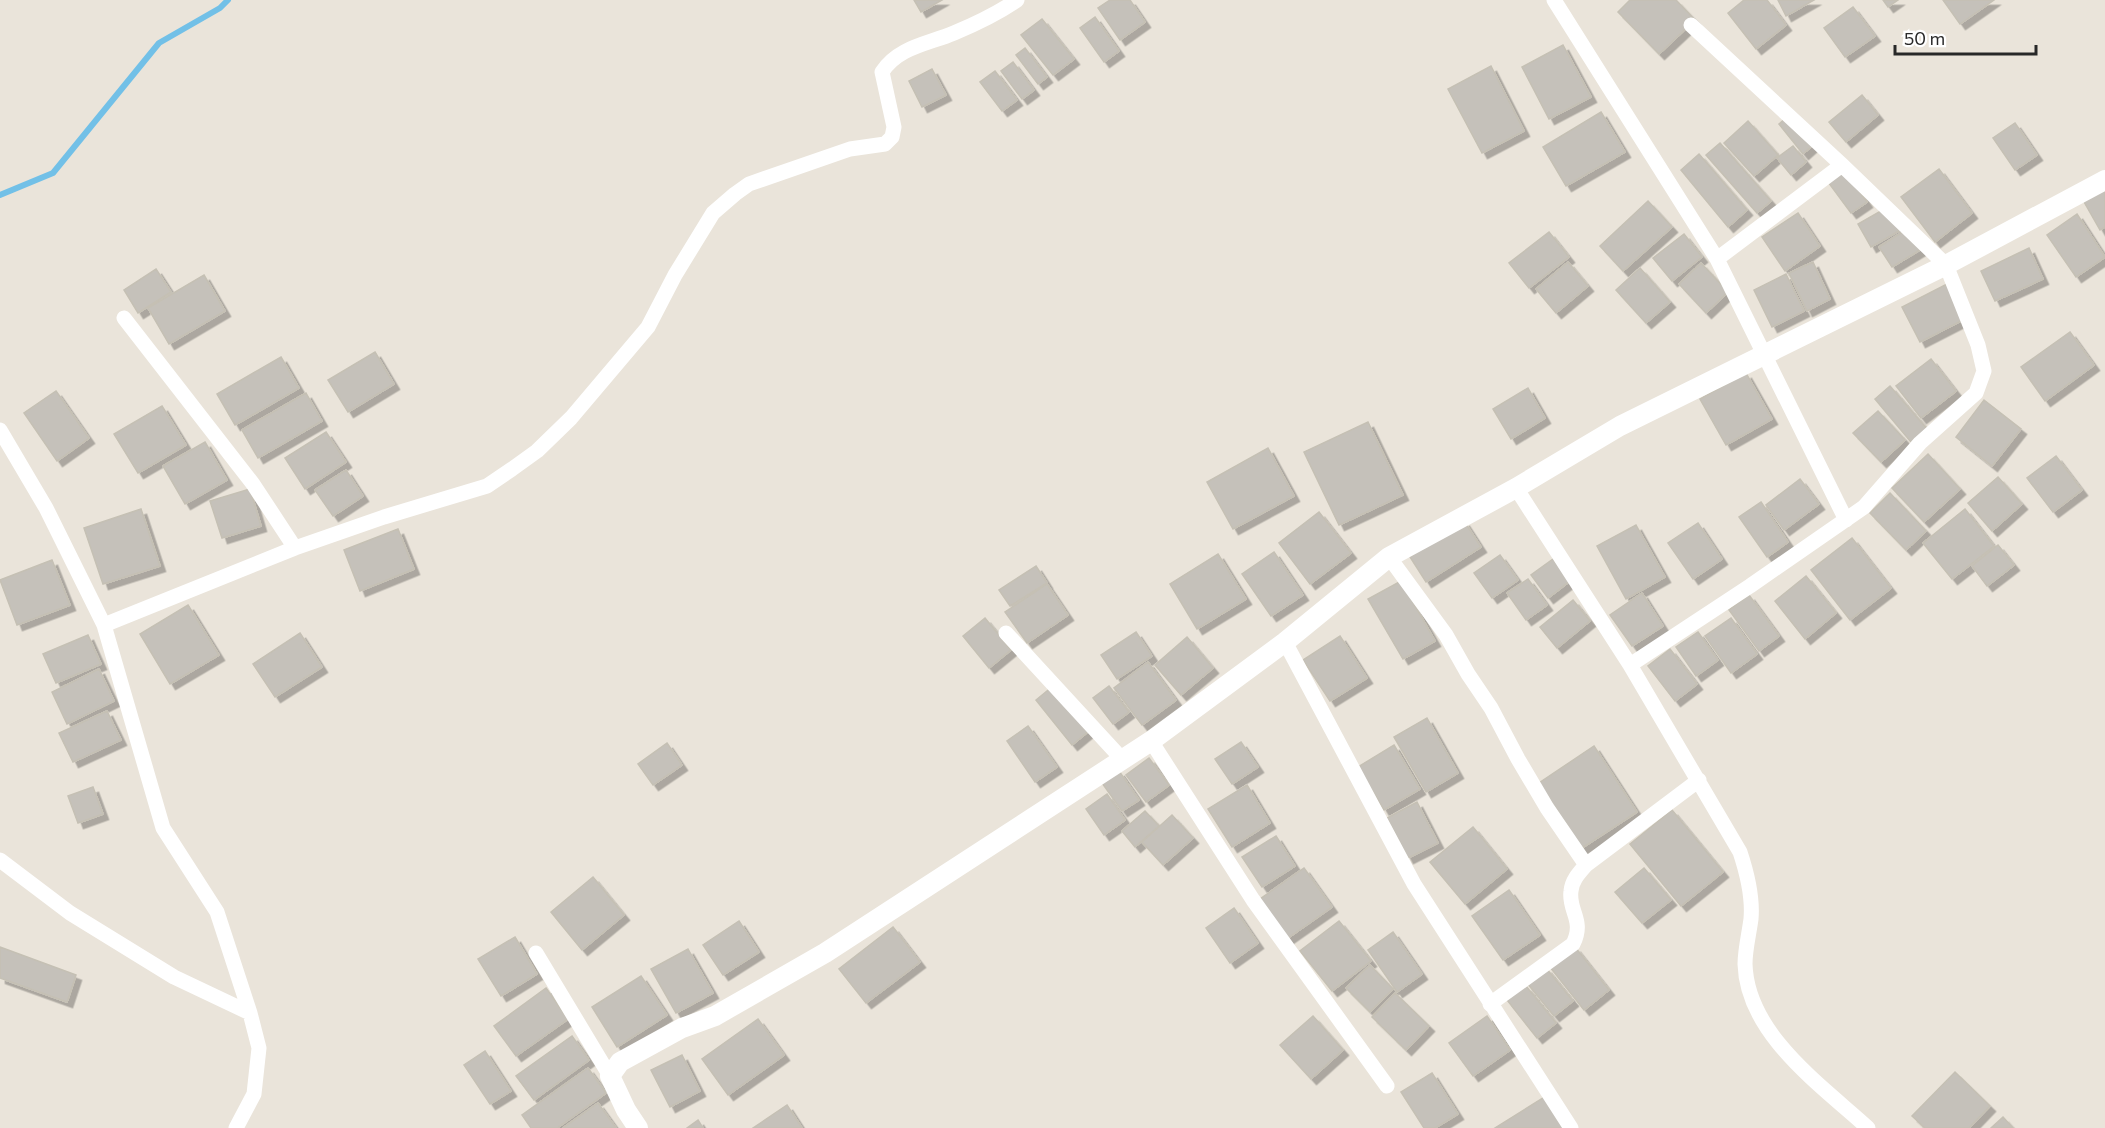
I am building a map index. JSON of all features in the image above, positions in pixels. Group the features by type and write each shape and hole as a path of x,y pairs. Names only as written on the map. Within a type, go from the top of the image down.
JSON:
{"street":[{"path":"105,625 295,548 384,517 487,486 537,451 571,418 648,327 675,275 713,213 749,184 850,149 885,144 892,137 894,127 882,72 888,63 905,51 956,32 1017,0"},
{"path":"1554,0 1717,259 1766,354 1846,520"},
{"path":"1630,665 1864,507 1920,443 1976,393 1984,371 1978,345 1946,265 1691,25"},
{"path":"1717,259 1842,165"},
{"path":"610,1076 620,1062 682,1028 715,1016 825,952 1151,741 1284,642 1389,556 1516,488 1620,426 1946,265 2105,180"},
{"path":"124,318 253,484 295,548"},
{"path":"0,430 46,508 105,625 163,828 217,912 259,1048 254,1094 236,1128"},
{"path":"1516,488 1630,665 1740,852 1749,880 1751,916 1745,964 1749,990 1767,1030 1793,1059 1868,1128"},
{"path":"1389,556 1446,635 1467,674 1491,708 1518,759 1586,866"},
{"path":"1006,633 1122,759"},
{"path":"1284,642 1414,884 1571,1128"},
{"path":"1151,741 1253,900 1387,1086"},
{"path":"1490,1004 1573,944 1579,933 1570,892 1575,878 1586,866 1699,780"},
{"path":"0,860 70,913 164,971 250,1013"},
{"path":"536,953 610,1076 626,1110 638,1128"}],"building":[{"path":"914,0 942,0 921,12"},
{"path":"1110,0 1130,0 1145,22 1120,40 1098,8"},
{"path":"1630,0 1676,0 1695,20 1659,54 1618,12"},
{"path":"1744,0 1767,0 1786,25 1756,49 1728,13"},
{"path":"1778,0 1814,0 1786,16"},
{"path":"1883,0 1898,0 1888,7"},
{"path":"1943,0 1994,0 1960,24"},
{"path":"1853,7 1875,36 1845,57 1824,28"},
{"path":"1095,17 1119,51 1104,62 1080,28"},
{"path":"1042,19 1074,59 1053,75 1021,35"},
{"path":"1563,45 1591,97 1549,119 1522,67"},
{"path":"1025,48 1047,77 1038,84 1016,55"},
{"path":"1013,62 1034,90 1022,99 1001,71"},
{"path":"1491,66 1524,131 1482,153 1448,89"},
{"path":"932,69 946,95 922,107 909,81"},
{"path":"995,71 1017,100 1002,111 980,82"},
{"path":"1862,95 1878,115 1846,142 1829,122"},
{"path":"1601,112 1625,152 1566,186 1543,147"},
{"path":"1788,116 1812,146 1803,154 1779,124"},
{"path":"1748,121 1778,155 1754,176 1724,143"},
{"path":"2015,123 2037,155 2015,170 1993,138"},
{"path":"1720,143 1771,201 1757,213 1706,155"},
{"path":"1793,146 1806,162 1791,175 1777,158"},
{"path":"1699,154 1747,210 1728,227 1681,170"},
{"path":"1939,169 1972,213 1935,242 1901,197"},
{"path":"1844,170 1867,202 1851,213 1828,182"},
{"path":"2105,187 2105,227 2100,230 2083,200"},
{"path":"1648,201 1672,227 1623,271 1600,246"},
{"path":"1886,208 1899,231 1871,247 1858,224"},
{"path":"1798,213 1820,246 1785,271 1762,237"},
{"path":"2077,214 2105,257 2076,277 2047,235"},
{"path":"1907,229 1920,250 1892,267 1879,247"},
{"path":"1549,232 1569,257 1529,288 1509,263"},
{"path":"1684,234 1702,257 1672,281 1653,258"},
{"path":"2029,248 2043,279 1995,301 1981,271"},
{"path":"1568,262 1588,286 1556,313 1536,289"},
{"path":"1813,262 1830,299 1807,311 1789,273"},
{"path":"1701,263 1728,292 1706,313 1679,284"},
{"path":"1640,268 1670,302 1646,323 1616,290"},
{"path":"156,269 171,292 138,313 124,290"},
{"path":"1786,274 1804,311 1772,327 1754,290"},
{"path":"204,275 225,311 169,344 148,308"},
{"path":"1947,284 1965,319 1920,342 1902,307"},
{"path":"2070,332 2094,365 2045,401 2021,367"},
{"path":"375,352 394,384 348,412 328,380"},
{"path":"281,357 299,388 235,425 217,394"},
{"path":"1931,359 1956,391 1921,418 1896,386"},
{"path":"1746,373 1772,419 1726,445 1700,399"},
{"path":"1890,386 1927,429 1911,442 1875,399"},
{"path":"1528,388 1545,418 1511,439 1493,409"},
{"path":"56,391 89,438 57,461 24,413"},
{"path":"306,393 322,421 258,458 242,430"},
{"path":"1984,400 2021,429 1992,466 1956,437"},
{"path":"162,406 186,445 138,473 114,434"},
{"path":"1878,411 1905,440 1881,462 1853,433"},
{"path":"1368,422 1403,495 1339,525 1304,452"},
{"path":"326,432 346,462 305,489 285,458"},
{"path":"205,442 227,480 185,504 163,466"},
{"path":"1268,448 1294,496 1233,529 1207,482"},
{"path":"1928,454 1960,489 1924,522 1892,488"},
{"path":"2056,456 2082,490 2053,512 2027,478"},
{"path":"346,470 363,496 333,516 315,490"},
{"path":"1998,477 2022,504 1992,531 1968,503"},
{"path":"1800,479 1819,504 1784,530 1766,505"},
{"path":"250,489 261,526 222,538 210,501"},
{"path":"1890,493 1926,531 1906,550 1870,513"},
{"path":"1761,502 1788,542 1767,557 1739,517"},
{"path":"141,509 160,566 103,584 84,528"},
{"path":"1965,509 1994,546 1952,579 1923,543"},
{"path":"1319,512 1351,553 1310,584 1279,543"},
{"path":"1464,521 1481,547 1426,582 1410,557"},
{"path":"1698,523 1722,559 1693,579 1668,543"},
{"path":"1636,525 1665,577 1626,599 1597,546"},
{"path":"398,529 414,569 360,591 344,550"},
{"path":"1852,538 1891,588 1850,620 1811,570"},
{"path":"1998,545 2014,565 1987,586 1972,566"},
{"path":"1274,552 1303,595 1271,616 1242,574"},
{"path":"1218,554 1246,599 1197,629 1170,584"},
{"path":"1500,555 1518,580 1492,598 1474,573"},
{"path":"1553,559 1570,581 1548,598 1531,575"},
{"path":"52,560 70,605 17,625 0,580"},
{"path":"1036,566 1047,583 1010,606 999,590"},
{"path":"1806,576 1836,613 1805,639 1775,601"},
{"path":"1528,579 1547,605 1526,620 1507,593"},
{"path":"1401,581 1435,641 1403,659 1368,599"},
{"path":"1047,584 1068,615 1027,643 1005,612"},
{"path":"1642,593 1663,626 1632,646 1610,615"},
{"path":"1749,595 1779,636 1759,651 1729,610"},
{"path":"1573,600 1590,621 1557,648 1540,627"},
{"path":"188,605 219,655 170,684 140,634"},
{"path":"985,618 1011,650 989,668 963,636"},
{"path":"1731,618 1757,654 1731,673 1705,636"},
{"path":"1136,632 1152,656 1117,679 1101,655"},
{"path":"1698,632 1718,660 1696,676 1676,647"},
{"path":"300,633 322,667 275,697 253,664"},
{"path":"88,635 101,664 56,683 43,654"},
{"path":"1340,636 1367,678 1330,701 1303,660"},
{"path":"1187,637 1213,668 1181,695 1155,665"},
{"path":"1670,649 1697,684 1675,701 1648,666"},
{"path":"1148,662 1176,700 1142,725 1114,688"},
{"path":"99,669 114,701 67,724 52,692"},
{"path":"1053,686 1089,731 1072,745 1036,700"},
{"path":"1109,686 1129,712 1113,724 1093,698"},
{"path":"107,711 121,740 73,762 59,733"},
{"path":"1427,718 1458,773 1426,792 1394,737"},
{"path":"1028,726 1057,767 1035,782 1007,741"},
{"path":"1241,742 1258,767 1232,784 1215,759"},
{"path":"667,743 682,765 653,785 638,764"},
{"path":"1394,745 1420,789 1384,810 1358,767"},
{"path":"1594,746 1637,812 1582,848 1539,783"},
{"path":"1149,758 1169,785 1146,802 1126,775"},
{"path":"1119,771 1139,800 1122,811 1102,783"},
{"path":"1247,785 1270,823 1232,847 1208,809"},
{"path":"93,787 103,814 78,823 68,796"},
{"path":"1107,794 1125,820 1104,835 1086,809"},
{"path":"1417,802 1438,843 1408,858 1387,818"},
{"path":"1672,810 1723,872 1681,906 1630,844"},
{"path":"1145,811 1159,826 1135,847 1122,831"},
{"path":"1172,815 1193,838 1163,865 1142,842"},
{"path":"1473,827 1507,869 1465,904 1430,862"},
{"path":"1276,836 1295,866 1262,887 1242,857"},
{"path":"1304,868 1332,907 1288,938 1260,899"},
{"path":"1644,868 1671,900 1642,923 1615,892"},
{"path":"593,877 624,915 582,950 551,912"},
{"path":"1509,890 1540,935 1503,960 1472,916"},
{"path":"1234,908 1258,943 1230,963 1206,928"},
{"path":"739,921 759,952 723,975 703,945"},
{"path":"1339,921 1371,961 1332,991 1300,951"},
{"path":"893,927 920,962 866,1003 839,969"},
{"path":"1393,932 1422,974 1397,992 1368,950"},
{"path":"515,937 537,974 501,996 478,959"},
{"path":"0,947 76,975 67,1002 0,978"},
{"path":"1575,947 1609,990 1584,1010 1550,967"},
{"path":"688,949 713,993 676,1013 651,969"},
{"path":"1370,965 1393,989 1370,1012 1346,988"},
{"path":"1546,968 1573,1001 1554,1016 1527,983"},
{"path":"641,976 667,1015 617,1047 592,1007"},
{"path":"1526,986 1556,1023 1537,1038 1507,1000"},
{"path":"546,988 568,1019 516,1056 494,1026"},
{"path":"1395,993 1429,1026 1406,1050 1372,1017"},
{"path":"1313,1016 1343,1050 1311,1079 1280,1045"},
{"path":"1487,1016 1510,1050 1473,1076 1449,1043"},
{"path":"758,1019 784,1055 728,1095 702,1059"},
{"path":"572,1036 589,1060 534,1100 516,1076"},
{"path":"485,1051 511,1091 490,1104 464,1065"},
{"path":"682,1055 700,1091 670,1107 651,1070"},
{"path":"588,1068 606,1093 557,1128 531,1128 522,1115"},
{"path":"1955,1072 1990,1106 1969,1128 1925,1128 1912,1116"},
{"path":"1432,1073 1458,1114 1435,1128 1424,1128 1401,1092"},
{"path":"1546,1096 1566,1128 1495,1128"},
{"path":"598,1103 616,1128 563,1128"},
{"path":"787,1105 802,1128 753,1128"},
{"path":"2003,1117 2013,1128 1991,1128"},
{"path":"698,1120 703,1128 687,1128"}],"waterway":[{"path":"0,195 53,173 159,43 220,8 228,0"}]}
